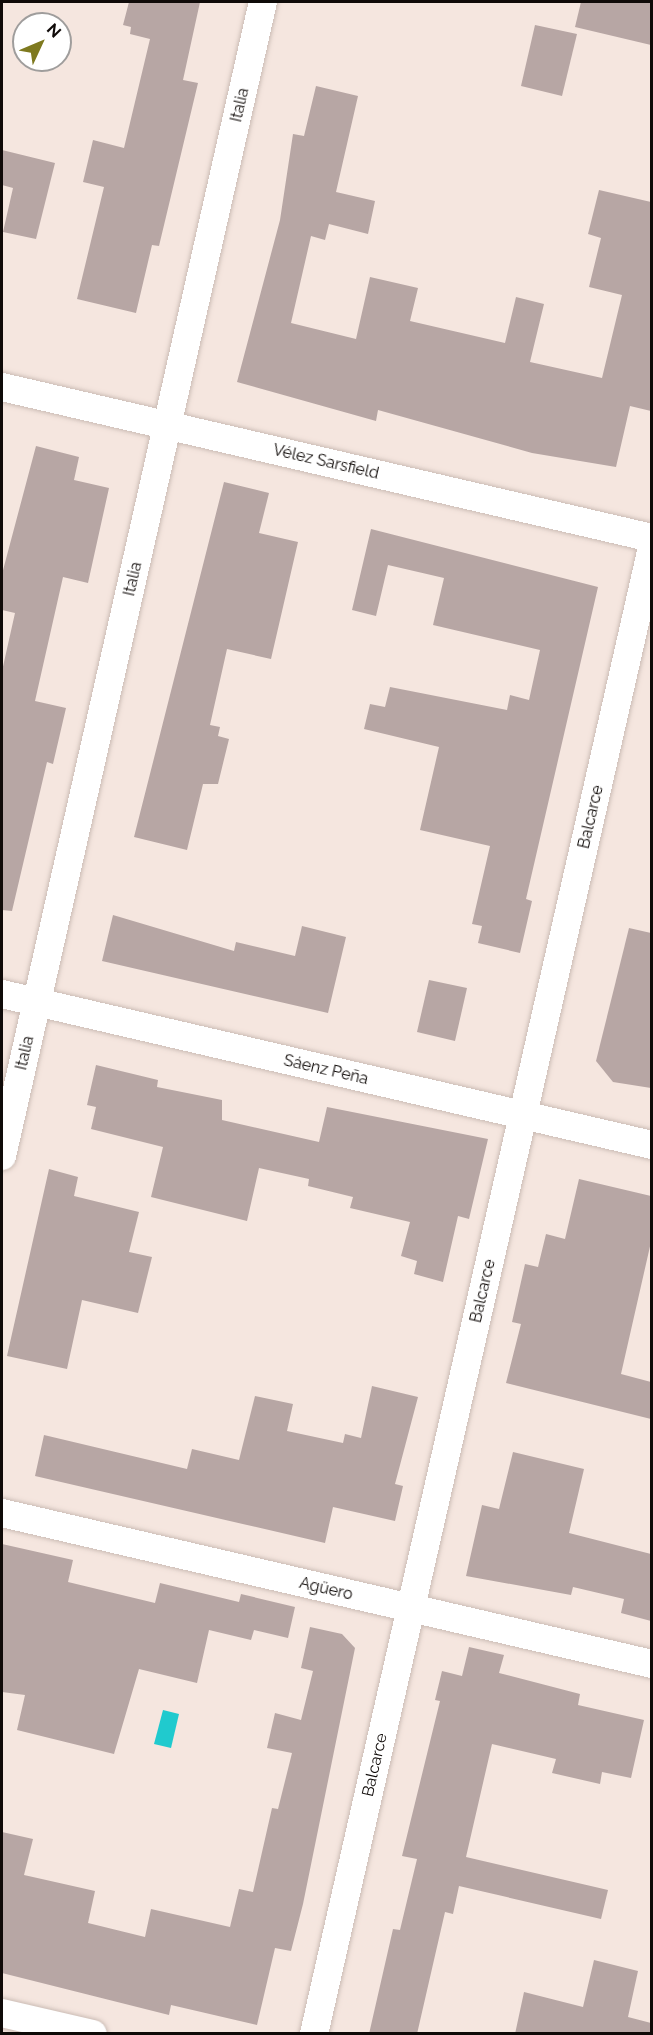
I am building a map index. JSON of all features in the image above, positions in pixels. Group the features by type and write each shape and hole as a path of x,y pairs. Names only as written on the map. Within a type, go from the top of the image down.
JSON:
{"street":[{"name":"Italia","path":"2,1156 263,2"},
{"name":"Vélez Sarsfield","path":"2,387 651,538"},
{"name":"Balcarce","path":"314,2034 651,548"},
{"name":"Sáenz Peña","path":"2,994 651,1145"},
{"name":"Agüero","path":"2,1513 651,1664"},
{"path":"2,2013 93,2034"}],"water":[{"path":"163,1710 179,1714 171,1748 154,1744"}],"building":[{"path":"129,2 200,2 183,80 198,83 159,246 152,245 136,313 77,299 104,187 83,182 93,140 124,148 150,39 130,34 131,27 123,25"},
{"path":"581,2 651,2 651,45 575,27"},
{"path":"535,25 577,34 562,96 521,86"},
{"path":"316,86 358,96 336,192 375,201 368,234 329,224 325,240 311,236 291,323 356,339 370,277 418,288 410,321 505,343 516,297 544,304 530,362 602,378 622,295 589,287 601,238 588,234 599,190 651,202 651,411 630,406 616,467 532,453 378,410 376,421 237,382 280,220 293,134 304,136"},
{"path":"2,150 55,163 36,239 3,232 13,188 2,185"},
{"path":"36,446 79,457 74,480 109,488 88,583 63,577 35,701 66,708 53,764 47,762 12,911 2,910 2,671 15,613 2,610 2,574"},
{"path":"224,482 269,493 259,533 298,542 271,659 227,649 210,725 220,727 218,736 229,739 218,784 203,784 187,850 134,837"},
{"path":"371,529 598,587 526,899 532,901 520,953 478,943 482,926 472,924 490,846 420,830 439,747 364,729 370,704 385,707 390,687 507,710 510,695 529,700 540,650 433,625 444,578 388,565 376,616 352,610"},
{"path":"113,915 234,951 236,942 295,956 302,926 346,937 328,1013 102,961"},
{"path":"629,928 651,933 651,1088 613,1082 596,1061"},
{"path":"429,980 467,988 455,1041 417,1032"},
{"path":"96,1065 158,1080 157,1087 222,1100 222,1120 319,1142 327,1107 488,1139 469,1219 458,1216 443,1282 414,1274 417,1261 401,1256 410,1222 350,1208 353,1197 308,1186 309,1179 259,1168 247,1221 151,1197 163,1147 91,1129 96,1107 87,1105"},
{"path":"49,1169 78,1177 74,1196 139,1212 129,1252 152,1257 138,1313 82,1300 67,1369 7,1356"},
{"path":"579,1179 651,1196 651,1242 621,1374 651,1382 651,1419 506,1383 521,1324 512,1322 525,1264 538,1267 546,1234 565,1239"},
{"path":"372,1386 418,1397 395,1484 403,1486 395,1521 333,1507 325,1543 35,1476 44,1435 187,1469 192,1449 239,1460 255,1396 293,1404 287,1431 343,1443 345,1434 361,1438"},
{"path":"513,1452 584,1469 569,1533 651,1554 651,1621 621,1613 624,1599 573,1587 571,1595 466,1576 482,1505 499,1509"},
{"path":"2,1544 73,1560 68,1582 155,1603 160,1583 239,1602 241,1594 295,1607 288,1638 254,1630 251,1640 209,1630 197,1683 139,1669 114,1754 17,1730 25,1695 2,1692"},
{"path":"310,1627 342,1634 355,1648 303,1904 291,1951 275,1948 257,2025 171,2005 169,2015 2,1973 2,1832 33,1839 24,1875 95,1891 88,1923 145,1937 151,1909 230,1927 239,1889 253,1892 272,1808 278,1809 292,1753 267,1748 275,1713 301,1720 313,1671 301,1668"},
{"path":"469,1647 504,1655 499,1673 580,1694 578,1705 644,1720 631,1778 602,1772 600,1784 552,1773 556,1759 492,1744 466,1857 608,1890 601,1919 459,1886 453,1914 445,1912 417,2034 369,2034 393,1929 400,1930 417,1859 402,1856 440,1701 435,1700 442,1671 462,1676"},
{"path":"594,1960 638,1971 628,2017 651,2023 651,2034 515,2034 524,1992 583,2007"}]}
